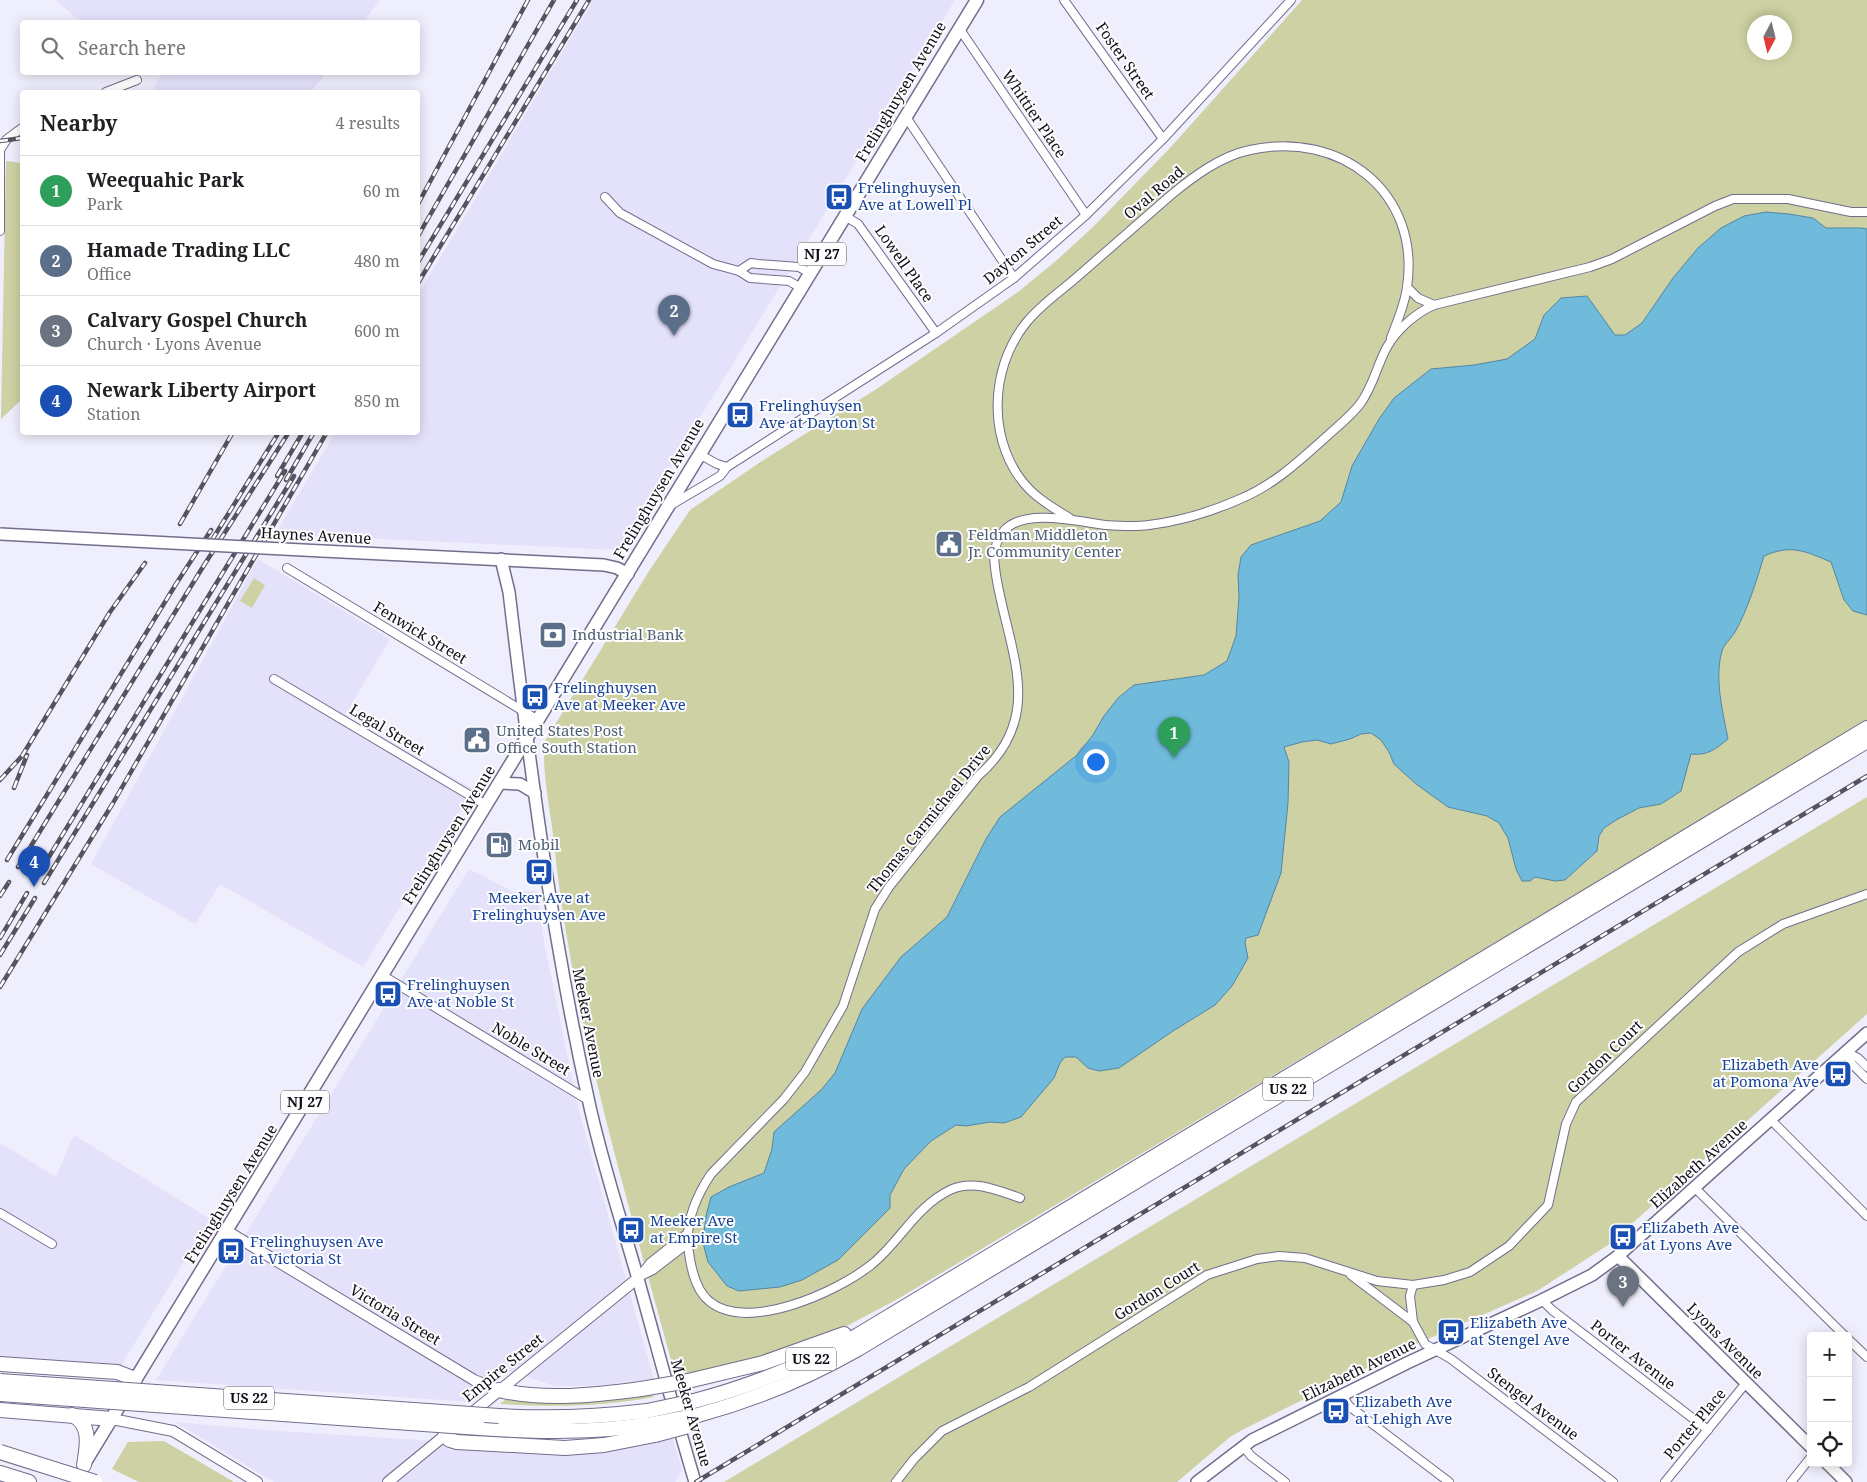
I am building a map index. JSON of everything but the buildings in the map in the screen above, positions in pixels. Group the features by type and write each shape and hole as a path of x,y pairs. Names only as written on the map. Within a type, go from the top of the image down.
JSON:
{"highway":[{"name":"US 22","path":"0,1380 499,1416 570,1418 600,1417 647,1411 694,1401 748,1385 804,1363 845,1342 1867,728"},
{"name":"US 22","path":"0,1394 480,1428 570,1432 653,1430 747,1405 844,1357 1867,741"},
{"path":"499,1390 546,1396 588,1394 641,1389 688,1381 738,1370 806,1349 855,1330 919,1298"},
{"path":"5,1364 117,1372 135,1379"},
{"path":"0,1410 112,1419"},
{"path":"72,1415 79,1419 86,1429 87,1443 84,1465"},
{"path":"445,1436 457,1442 565,1448 614,1444 653,1430"},
{"path":"0,1452 95,1482"},
{"path":"0,1472 29,1482"}],"main road":[{"name":"Frelinghuysen Avenue","path":"73,1482 976,0"},
{"name":"Haynes Avenue","path":"0,534 454,559 501,559 604,565 617,568 628,574"},
{"name":"Meeker Avenue","path":"501,559 509,592 535,794 568,1002 588,1100 609,1184 638,1278 694,1482"},
{"path":"500,783 520,784 535,794"},
{"name":"Elizabeth Avenue","path":"1197,1482 1252,1440 1592,1275 1618,1256 1867,1033"},
{"name":"Lyons Avenue","path":"1618,1256 1807,1443"},
{"path":"1831,1467 1846,1482"}],"street":[{"name":"Foster Street","path":"1064,0 1163,139"},
{"name":"Dayton Street","path":"668,507 720,476 727,468 936,333 1014,278 1086,215 1163,139 1291,0"},
{"name":"Whittier Place","path":"959,28 1086,215"},
{"path":"111,90 137,80"},
{"path":"906,116 1014,278"},
{"path":"0,231 0,150 4,143 20,130"},
{"name":"Oval Road","path":"1071,519 1044,502 1030,490 1018,475 1006,449 999,423 998,397 999,382 1006,357 1019,333 1039,310 1192,178 1234,155 1264,148 1303,147 1334,155 1368,176 1389,198 1397,211 1406,239 1408,287 1388,346"},
{"path":"605,196 620,213 713,264 739,271 750,278 789,281 801,288"},
{"name":"Thomas Carmichael Drive","path":"1020,1198 980,1185 952,1189 930,1201 871,1265 850,1279 828,1292 802,1302 757,1313 718,1307 709,1301 698,1287 693,1271 688,1243 691,1213 710,1174 784,1099 805,1072 843,1006 876,909 888,887 978,776 996,758 1011,734 1019,701 1019,678 994,560 995,551 1003,532 1010,525 1039,518 1071,519 1098,524 1129,526 1175,521 1217,508 1266,486 1288,471 1348,417 1360,403 1388,346 1415,316 1434,304 1590,267 1612,259 1715,206 1733,199 1788,199 1851,212 1867,212"},
{"name":"Lowell Place","path":"845,216 858,224 936,333"},
{"path":"739,271 751,263 798,266 810,273"},
{"path":"1408,287 1418,298 1434,304"},
{"path":"699,454 727,468"},
{"name":"Fenwick Street","path":"288,568 538,720"},
{"name":"Legal Street","path":"274,679 486,805"},
{"name":"Gordon Court","path":"896,1482 914,1458 942,1431 1029,1387 1207,1275 1257,1259 1279,1256 1305,1258 1377,1281 1413,1285 1444,1280 1470,1272 1509,1246 1548,1205 1566,1124 1576,1102 1738,952 1783,924 1867,894"},
{"name":"Noble Street","path":"382,975 588,1100"},
{"path":"1846,1052 1858,1058 1867,1067"},
{"path":"1846,1052 1852,1064 1867,1079"},
{"path":"1770,1120 1867,1216"},
{"path":"1695,1188 1841,1332"},
{"path":"0,1213 52,1244"},
{"name":"Victoria Street","path":"227,1231 474,1380 499,1390"},
{"path":"638,1278 650,1263 688,1233"},
{"path":"638,1278 654,1270 688,1243"},
{"path":"1348,1273 1413,1322"},
{"name":"Empire Street","path":"388,1482 638,1278"},
{"path":"1413,1285 1410,1296 1413,1322"},
{"name":"Porter Avenue","path":"1542,1300 1552,1310 1708,1430"},
{"name":"Stengel Avenue","path":"1413,1322 1425,1344 1451,1359 1614,1482"},
{"path":"1852,1343 1867,1357"},
{"name":"Porter Place","path":"1665,1482 1746,1383"},
{"path":"1342,1395 1349,1406 1449,1482"},
{"path":"112,1419 173,1431 257,1482"},
{"path":"1242,1446 1251,1456 1285,1482"},
{"path":"1791,1482 1807,1462"}],"shaded area":[{"path":"56,0 380,0 365,20 82,20 75,17"},
{"path":"593,0 955,0 619,550 275,534 334,435 420,435 420,292"},
{"path":"161,75 324,75 313,90 153,90"},
{"path":"258,559 390,639 345,715 473,789 363,967 220,884 195,924 91,864"},
{"path":"469,869 514,892 537,891 544,942 578,1107 654,1380 586,1386 555,1386 506,1370 470,1402 156,1380"},
{"path":"74,1135 210,1219 119,1369 105,1368 104,1363 0,1359 0,1143 56,1177"},
{"path":"175,1422 264,1430 575,1450 672,1436 682,1470 675,1482 274,1482"}],"green space":[{"path":"1302,0 1867,0 1867,721 896,1300 841,1329 773,1356 676,1378 621,1179 588,1046 574,978 547,792 544,765 545,741 649,571 690,510 759,463 875,390 1018,292 1093,227 1170,148"},
{"path":"6,161 20,163 20,401 1,419"},
{"path":"254,578 265,585 252,608 240,601"},
{"path":"1867,797 1867,1014 1608,1245 1537,1291 1401,1351 1242,1430 1230,1437 1177,1482 724,1482"},
{"path":"650,1393 654,1397 615,1403 558,1406 500,1404 508,1397"},
{"path":"164,1441 234,1482 139,1482 112,1469 128,1442"}],"water":[{"path":"1766,212 1813,218 1826,228 1867,229 1867,615 1853,611 1844,600 1831,562 1798,550 1782,550 1764,556 1744,614 1735,632 1723,648 1720,662 1720,695 1728,739 1711,751 1702,754 1691,754 1681,791 1661,804 1639,808 1604,828 1599,836 1597,851 1565,880 1555,881 1535,877 1530,881 1522,881 1516,869 1508,838 1499,823 1487,816 1448,807 1416,784 1394,764 1381,740 1371,733 1361,734 1331,744 1317,740 1284,747 1289,762 1288,803 1281,873 1258,935 1246,938 1248,958 1232,986 1215,1005 1119,1068 1099,1071 1088,1068 1076,1057 1065,1057 1060,1063 1054,1078 1021,1117 1004,1123 990,1122 966,1126 956,1125 931,1141 904,1169 890,1195 890,1208 838,1260 802,1280 780,1287 739,1291 727,1286 708,1262 704,1247 706,1216 711,1197 729,1187 764,1173 772,1149 774,1132 821,1090 835,1073 862,1009 901,957 947,917 986,839 1000,817 1077,755 1118,698 1134,685 1204,675 1227,661 1236,636 1239,597 1238,575 1241,557 1251,545 1320,521 1341,502 1352,466 1379,419 1394,398 1431,369 1474,365 1507,359 1535,339 1544,315 1561,298 1587,296 1615,335 1625,335 1642,323 1673,278 1698,248 1721,228 1744,216"}],"railway":[{"path":"420,200 528,0"},
{"path":"420,233 554,0"},
{"path":"420,259 577,0"},
{"path":"420,280 589,0"},
{"path":"0,141 20,138"},
{"path":"180,524 231,435"},
{"path":"212,540 277,435"},
{"path":"18,867 201,570 287,435"},
{"path":"277,476 301,435"},
{"path":"286,480 312,435"},
{"path":"0,987 113,803 325,435"},
{"path":"36,878 285,471"},
{"path":"44,883 294,476"},
{"path":"7,860 211,530"},
{"path":"0,780 22,756 110,612 145,563"},
{"path":"14,788 27,755"},
{"path":"696,1482 1867,776"},
{"path":"0,896 9,882"},
{"path":"0,938 27,893"},
{"path":"0,955 35,898"}],"place":[{"name":"Frelinghuysen Ave at Lowell Pl","path":"839,197"},
{"name":"Hamade Trading LLC","path":"674,336"},
{"name":"Frelinghuysen Ave at Dayton St","path":"740,415"},
{"name":"Feldman Middleton Jr. Community Center","path":"949,544"},
{"name":"Industrial Bank","path":"553,635"},
{"name":"Frelinghuysen Ave at Meeker Ave","path":"535,697"},
{"name":"United States Post Office South Station","path":"477,740"},
{"name":"Weequahic Park","path":"1174,758"},
{"name":"Mobil","path":"499,845"},
{"name":"Meeker Ave at Frelinghuysen Ave","path":"539,872"},
{"name":"Newark Liberty Airport","path":"34,887"},
{"name":"Frelinghuysen Ave at Noble St","path":"388,994"},
{"name":"Elizabeth Ave at Pomona Ave","path":"1838,1074"},
{"name":"Meeker Ave at Empire St","path":"631,1230"},
{"name":"Elizabeth Ave at Lyons Ave","path":"1623,1237"},
{"name":"Frelinghuysen Ave at Victoria St","path":"231,1251"},
{"name":"Calvary Gospel Church","path":"1623,1307"},
{"name":"Elizabeth Ave at Stengel Ave","path":"1451,1332"},
{"name":"Elizabeth Ave at Lehigh Ave","path":"1336,1411"}]}
